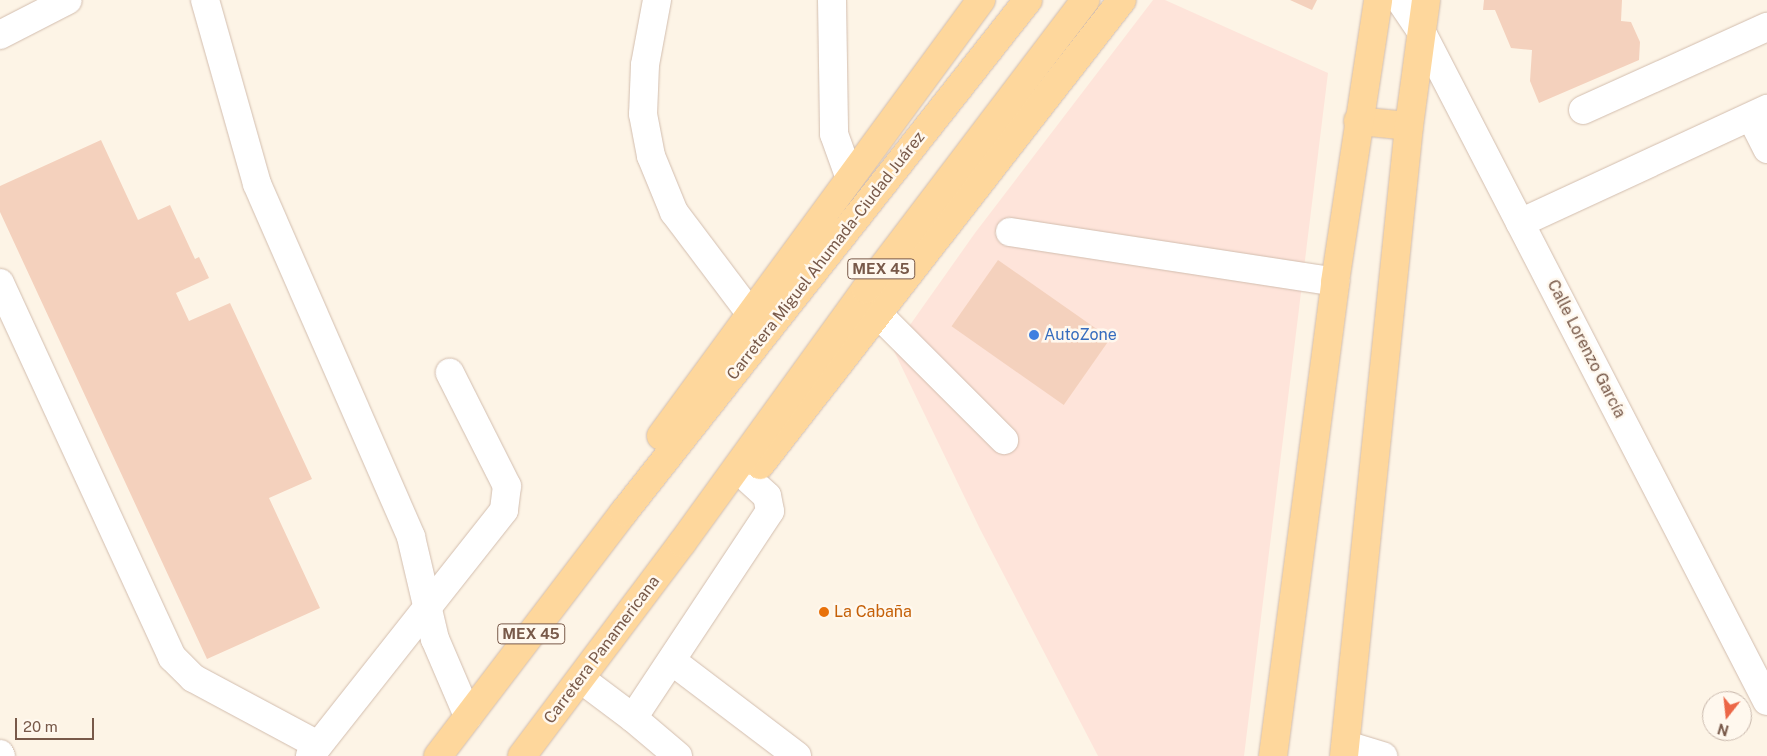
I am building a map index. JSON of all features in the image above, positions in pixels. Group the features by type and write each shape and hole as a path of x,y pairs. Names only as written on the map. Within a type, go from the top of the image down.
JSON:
{"main road":[{"path":"624,512 647,456 849,176 981,0"},
{"name":"Carretera Miguel Ahumada-Ciudad Juárez","path":"624,512 1028,0"},
{"name":"MEX 45","path":"682,543 866,289 1085,0"},
{"path":"682,543 709,528 749,480 1122,0"},
{"path":"1273,756 1335,282 1358,121 1378,0"},
{"path":"1345,751 1409,126 1426,0"},
{"path":"1358,121 1409,126"},
{"name":"MEX 45","path":"438,756 624,512"},
{"name":"Carretera Panamericana","path":"522,756 682,543"}],"street":[{"path":"0,35 68,0"},
{"path":"205,0 257,184 411,537 429,602 435,639 468,716"},
{"path":"657,0 645,65 643,114 651,156 674,212 750,313"},
{"path":"832,0 834,134 849,176"},
{"name":"Calle Lorenzo García","path":"1400,0 1421,32 1767,701"},
{"path":"1583,110 1767,27"},
{"path":"1520,223 1759,113 1767,149"},
{"path":"1010,232 1335,282"},
{"path":"0,283 172,657 193,678 314,750 429,602 498,520 507,498 507,486 450,373"},
{"path":"879,315 1004,440"},
{"path":"633,718 770,511 767,496 749,480"},
{"path":"672,661 797,756"},
{"path":"581,679 633,718 678,756"},
{"path":"1345,751 1383,756"}],"shaded area":[{"path":"1153,0 1165,0 1328,73 1244,756 1098,756 980,529 893,349 975,233"}],"building":[{"path":"1290,0 1317,0 1312,10"},
{"path":"1484,0 1622,0 1621,21 1631,22 1640,42 1639,60 1539,103 1530,81 1532,50 1511,48 1495,10 1483,10"},
{"path":"101,140 138,220 170,205 195,259 199,257 209,278 176,293 189,321 230,303 312,479 269,498 320,608 207,659 0,212 0,186"},
{"path":"998,260 1110,339 1064,405 952,326"}],"place":[{"name":"AutoZone","path":"1034,335"},
{"name":"La Cabaña","path":"824,612"}]}
